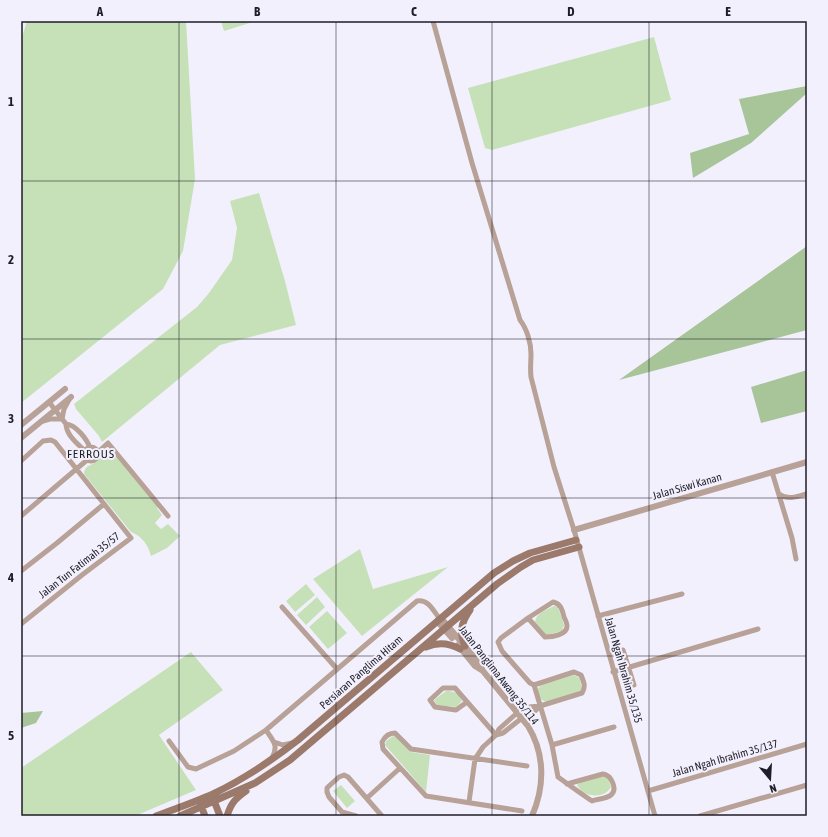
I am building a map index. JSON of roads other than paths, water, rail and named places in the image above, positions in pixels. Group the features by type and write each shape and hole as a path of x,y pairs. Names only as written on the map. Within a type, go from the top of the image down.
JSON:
{"main road":[{"name":"Persiaran Panglima Hitam","path":"156,816 212,794 242,779 269,762 298,740 439,619 494,574 513,561 530,553 576,540"},
{"name":"Persiaran Panglima Hitam","path":"202,807 255,783 290,760 496,584 533,560 578,547"},
{"path":"417,652 434,644 447,644 463,648 461,626 464,618 476,602"},
{"path":"227,816 230,805 236,798 255,783"},
{"path":"212,794 220,816"},
{"path":"198,800 205,816"},
{"path":"180,816 202,807"}],"street":[{"name":"Jalan Ngah Ibrahim 35/135","path":"433,21 499,253 520,320 524,326 529,342 531,352 531,377 554,467 574,530 655,816"},
{"path":"21,425 65,389"},
{"path":"21,438 71,397"},
{"path":"62,419 64,409 71,397"},
{"path":"49,402 66,424 66,429 72,438 85,451 87,460"},
{"path":"40,422 50,419 62,419"},
{"path":"66,424 71,424 81,434 90,448 95,449 98,452"},
{"path":"21,461 43,441 51,440 55,442 104,504 21,571"},
{"path":"87,460 95,460 98,456 98,452 108,443 168,516"},
{"path":"85,451 90,448"},
{"path":"21,516 87,460"},
{"name":"Jalan Siswi Kanan","path":"574,530 807,462"},
{"path":"772,472 792,538 796,559"},
{"path":"779,494 783,497 789,498 807,494"},
{"name":"Jalan Tun Fatimah 35/57","path":"21,624 131,538 104,504"},
{"path":"598,616 682,594"},
{"path":"169,740 188,767 196,769 234,751 266,730 417,601 423,600 428,604 439,619"},
{"path":"528,618 545,637 560,634 567,628 561,606 553,602 528,618 501,638 498,642 502,651 530,683 534,685 552,745 558,777 567,784 592,801 610,796 614,792 610,777 603,774 567,784"},
{"path":"282,607 337,669"},
{"name":"Jalan Panglima Awang 35/114","path":"439,619 463,648 475,666 483,671 522,718 533,734 542,764 542,780 540,794 532,816"},
{"path":"613,672 758,629"},
{"path":"623,650 634,685"},
{"path":"468,802 475,759 483,747 497,734 499,729 517,713 529,707 540,706 582,693 584,690 584,681 581,675 574,672 534,685"},
{"path":"467,702 456,710 435,707 430,700 443,688 455,688 497,734"},
{"path":"497,734 503,733 522,718 532,714 540,706"},
{"path":"552,745 614,727"},
{"path":"266,730 274,742 276,752 269,762"},
{"path":"522,811 426,796 383,749 382,742 386,736 391,733 395,733 411,749 527,766"},
{"path":"274,742 283,745 298,740"},
{"name":"Jalan Ngah Ibrahim 35/137","path":"648,791 807,744"},
{"path":"366,798 400,768"},
{"path":"356,816 340,814 326,790 339,777 344,775 348,777 382,816"},
{"path":"700,816 807,785"}],"district":[{"name":"FERROUS","path":"91,454"}]}
